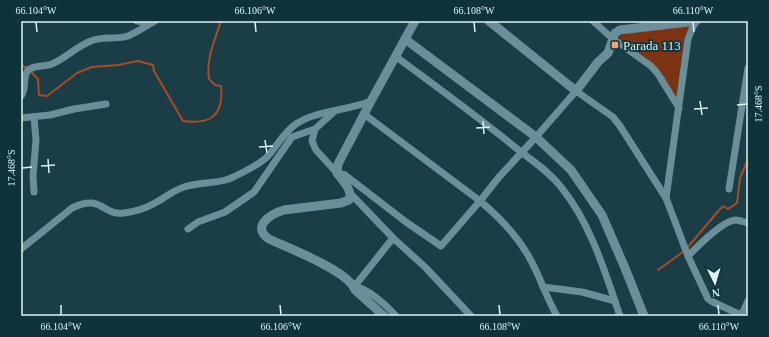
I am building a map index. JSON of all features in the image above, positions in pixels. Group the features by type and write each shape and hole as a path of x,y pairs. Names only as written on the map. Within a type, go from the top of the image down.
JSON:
{"street":[{"path":"137,21 152,22"},
{"path":"337,173 338,164 415,21"},
{"path":"489,21 616,121 666,198 688,256 708,299 742,316 748,301"},
{"path":"593,21 613,39 651,66 662,79 679,108"},
{"path":"337,173 345,176 406,222 441,246 608,52 615,33 620,30 646,24 696,21 688,39 666,198"},
{"path":"21,96 24,93 27,72 31,67 50,65 92,40 128,36 152,22"},
{"path":"405,39 536,137 571,170 602,216 644,316"},
{"path":"395,56 476,116 545,170 562,187 585,226 604,267 620,316"},
{"path":"729,189 748,68"},
{"path":"21,249 72,208 81,204 90,202 99,204 112,212 124,213 155,203 170,192 195,183 227,179 263,160 296,123 318,115 360,106 371,101"},
{"path":"21,118 50,115 74,109 106,104"},
{"path":"188,229 198,222 225,212 254,192 292,136 315,129 335,111"},
{"path":"364,114 480,201 495,214 522,246 529,257 548,301 557,316"},
{"path":"34,117 36,140 32,176 34,192"},
{"path":"315,129 312,141 313,145 337,173 350,193 393,238 425,267 471,316"},
{"path":"350,193 349,200 341,203 276,212 265,221 262,232 264,236 269,239 333,270 354,286 358,286 375,297 396,316"},
{"path":"688,256 712,233 729,221 735,220 748,223"},
{"path":"354,286 393,238"},
{"path":"354,286 355,290 384,316"},
{"path":"543,287 582,292 616,301"}],"shaded area":[{"path":"690,25 684,38 677,101 661,72 620,40 620,36"}],"waterway":[{"path":"30,71 38,79 39,95 47,96 77,73 92,67 118,65 138,61 153,65 154,71 183,121 201,121 214,116 218,111 220,104 221,86 215,85 209,79 208,72 211,51 222,21"},
{"path":"21,65 27,68"},
{"path":"687,248 723,206 728,209 737,203 740,178 748,159"},
{"path":"658,270 684,251"}],"place":[{"name":"Parada 113","path":"615,45"}]}
